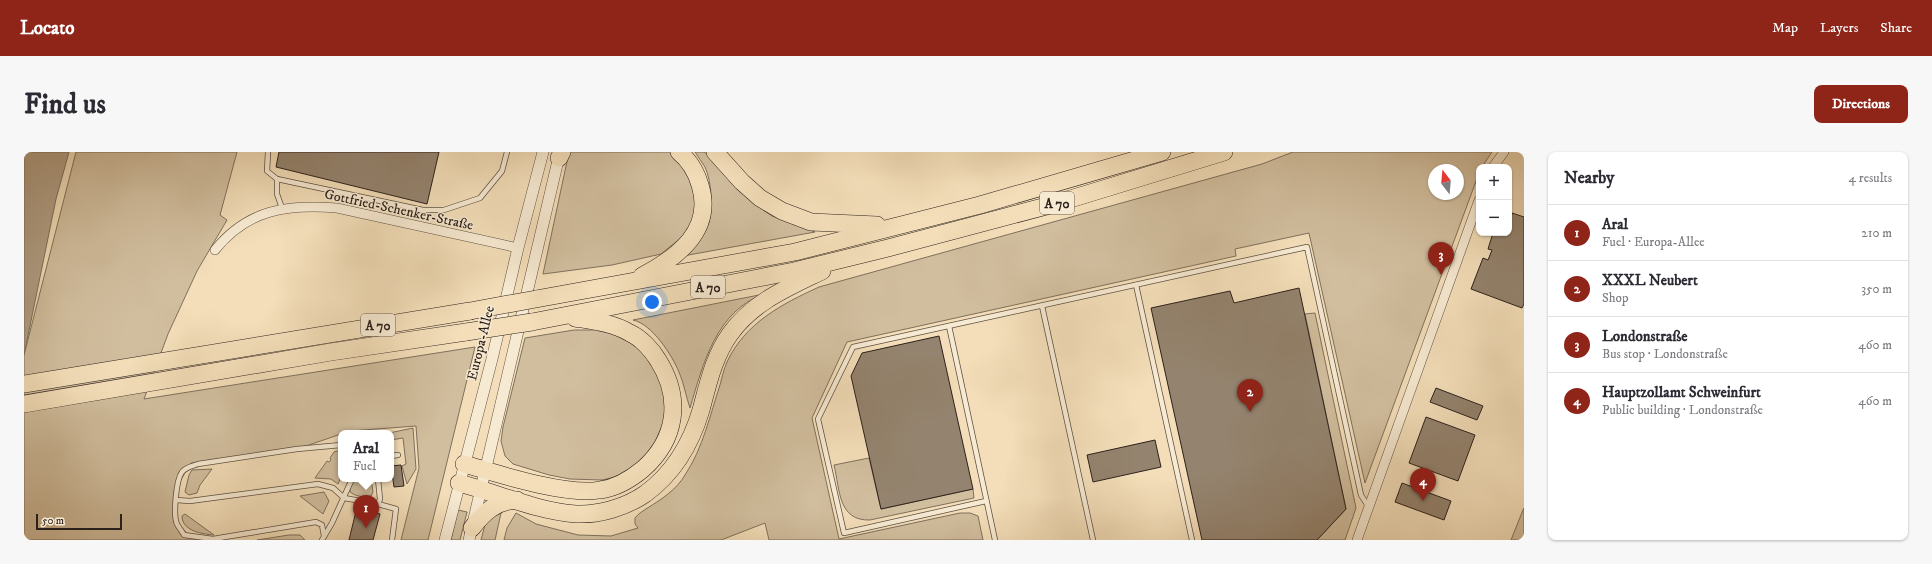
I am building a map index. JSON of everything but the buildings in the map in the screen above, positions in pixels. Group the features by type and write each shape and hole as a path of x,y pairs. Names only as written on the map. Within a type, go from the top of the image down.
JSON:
{"highway":[{"path":"628,284 657,268 676,254 690,240 700,224 704,196 694,169 687,158 679,152"},
{"path":"716,152 742,182 760,198 811,222 853,225 903,225"},
{"name":"A 70","path":"24,384 628,284 795,252 1050,186 1162,152"},
{"name":"A 70","path":"24,404 202,373 532,322 794,271 1054,204 1224,152"},
{"path":"459,483 561,512 591,513 625,505 651,489 665,477 684,452 694,429 711,373 722,346 745,316 767,298 853,256"},
{"path":"464,464 569,490 590,492 602,490 625,482 637,474 659,453 668,436 673,420 672,392 665,372 654,353 631,333 599,321 563,316"},
{"path":"470,534 484,513 507,500 518,500"}],"street":[{"path":"1495,164 1504,152"},
{"name":"Europa-Allee","path":"444,540 493,356 518,248 556,153"},
{"name":"Europa-Allee","path":"470,534 487,470 556,153"},
{"name":"Gottfried-Schenker-Straße","path":"215,250 225,238 255,217 282,208 309,205 337,208 518,248"},
{"path":"1357,540 1476,208"}],"lane":[{"path":"268,152 267,171 277,179 423,210 444,210 480,198 502,172 507,152"},
{"path":"277,179 277,194 282,208"},
{"path":"986,501 844,533 818,419 853,347 1307,247 1361,495 1369,507"},
{"path":"1136,285 1192,540"},
{"path":"1042,306 1093,540"},
{"path":"949,326 995,540"},
{"path":"323,538 322,525 316,522 213,539 184,535 177,524 176,500 181,474 186,468 198,464 338,445"},
{"path":"394,456 398,455"},
{"path":"323,538 351,482"},
{"path":"378,482 380,499 378,504"},
{"path":"176,500 190,501 318,484 333,488 344,498 378,504 396,510 392,540"}],"shaded area":[{"path":"24,152 69,152 56,199 24,355"},
{"path":"76,152 237,152 220,215 227,220 197,271 168,334 144,399 475,347 428,540 401,540 419,468 416,426 363,430 338,430 338,435 297,449 191,463 177,486 175,515 181,527 191,538 207,540 24,540 24,355"},
{"path":"569,152 672,152 691,175 697,208 687,233 661,254 612,265 543,274"},
{"path":"695,152 704,152 707,154 753,203 772,216 815,232 683,256 705,232 711,214 711,189 707,173 705,167"},
{"path":"1293,152 1492,152 1484,164 1476,164 1476,181 1365,483 1309,233 1235,249 1236,256 847,342 812,418 839,539 960,513 970,513 978,516 983,540 769,540 765,523 721,540 504,540 507,528 516,513 536,524 578,535 611,536 638,528 635,524 635,518 641,512 674,489 682,480 691,465 706,431 726,365 735,348 744,336 766,316 778,308 819,287 1262,164"},
{"path":"764,294 748,302 734,313 723,326 706,357 690,408 681,376 666,349 647,327 633,320"},
{"path":"1315,313 1356,508 1345,540 1317,540 1346,509 1305,314"},
{"path":"574,330 595,330 613,334 629,342 642,351 661,379 667,414 655,442 640,463 615,477 602,480 570,479 549,475 513,464 505,456 501,441 503,427 525,338"},
{"path":"413,428 416,469 407,484 402,466 406,464 403,438 394,440 394,432"},
{"path":"338,451 338,484 331,479 315,478 327,461 329,462 331,460 330,458 334,452"},
{"path":"869,458 881,509 973,489 974,498 870,520 860,519 846,510 842,502 834,465"},
{"path":"212,469 200,485 197,493 189,495 185,492 189,475 192,470"},
{"path":"353,482 371,482 373,492 371,496 365,497 354,495 350,492 350,488"},
{"path":"324,492 329,501 323,514 300,496"},
{"path":"1524,508 1524,540 1511,540 1523,510"},
{"path":"458,510 467,512 460,540 451,540"},
{"path":"501,513 495,540 481,540 486,521"},
{"path":"185,514 214,535 199,533 189,528 183,521 182,516"},
{"path":"289,535 300,535 305,540 257,540"}],"place":[{"name":"Londonstraße","path":"1441,275"},
{"name":"XXXL Neubert","path":"1250,412"},
{"name":"Hauptzollamt Schweinfurt","path":"1423,501"},
{"name":"Aral","path":"366,528"}]}
